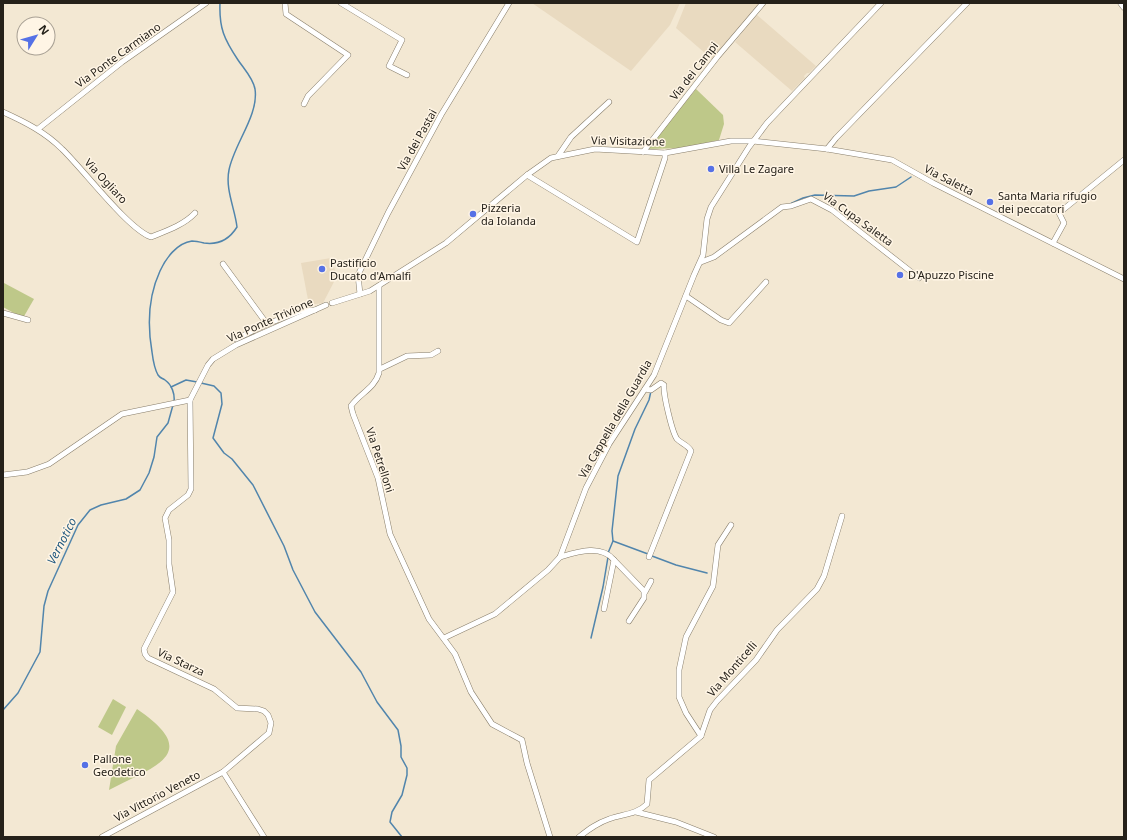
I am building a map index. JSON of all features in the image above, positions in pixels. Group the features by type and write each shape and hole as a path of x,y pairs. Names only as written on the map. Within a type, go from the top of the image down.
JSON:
{"main road":[{"path":"1121,3 1124,7"}],"street":[{"name":"Via Ponte Carmiano","path":"38,129 122,62 206,3"},
{"path":"285,3 286,14 348,55 308,96 304,104"},
{"path":"341,3 402,40 389,66 407,75"},
{"name":"Via dei Pastai","path":"360,294 358,275 382,226 442,116 509,3"},
{"name":"Via dei Campi","path":"643,152 718,56 762,3"},
{"path":"753,141 767,123 881,3"},
{"path":"827,149 967,3"},
{"path":"558,156 571,137 609,102"},
{"name":"Via Ogliaro","path":"3,112 38,129 61,148 109,200 147,236 151,237 179,225 187,221 195,213"},
{"name":"Via Visitazione","path":"360,294 379,286 446,244 527,175 551,158 595,149 665,153 731,141 753,141"},
{"name":"Via Saletta","path":"753,141 827,149 898,162 933,183 1124,279"},
{"name":"Via Cappella della Guardia","path":"444,638 495,614 548,570 560,557 586,488 610,444 650,389 654,376 688,298 701,262 707,219 711,207 753,141"},
{"path":"527,175 637,242 665,158 665,153"},
{"path":"1054,243 1064,223 1059,213 1124,160"},
{"name":"Via Cupa Saletta","path":"701,262 714,257 782,207 791,206 811,199 832,210 919,278"},
{"path":"223,264 267,324"},
{"path":"688,298 720,320 729,323 766,282"},
{"name":"Via Petrelloni","path":"379,286 380,369 376,382 356,399 351,406 378,478 390,534 429,619 444,638"},
{"path":"332,303 360,294"},
{"name":"Via Ponte Trivione","path":"190,400 203,373 213,359 224,351 281,323 326,305"},
{"path":"236,339 267,324 301,311 316,310"},
{"path":"3,313 28,320"},
{"path":"380,369 407,356 432,355 438,351"},
{"path":"649,557 691,451 689,447 677,439 663,393 664,384 661,383 650,389"},
{"path":"3,474 27,472 49,464 122,414 190,400"},
{"name":"Via Starza","path":"190,400 191,489 188,495 169,510 165,518 169,540 169,564 173,592 144,652 148,658 214,690 237,708 258,709 268,715 271,723 269,733 232,766 223,772"},
{"name":"Via Monticelli","path":"701,736 710,710 717,701 756,660 777,630 817,589 824,576 842,516"},
{"path":"579,837 594,825 607,819 636,812 646,804 649,780 654,774 701,736 686,713 679,697 679,670 686,637 713,586 718,545 731,525"},
{"path":"560,557 577,552 599,551 608,554 644,591 644,598 629,621"},
{"path":"604,609 614,560"},
{"path":"644,591 645,592 651,581"},
{"path":"444,638 455,654 471,692 492,724 522,740 526,763 550,837"},
{"path":"228,780 232,766"},
{"path":"223,772 264,837"},
{"name":"Via Vittorio Veneto","path":"102,837 223,772"},
{"path":"636,812 676,822 714,837"}],"shaded area":[{"path":"532,3 680,3 670,25 631,71"},
{"path":"686,3 760,3 713,60 676,28"},
{"path":"756,14 816,66 804,76 805,78 792,91 735,42"},
{"path":"331,258 337,276 323,303 309,305 301,263"}],"green space":[{"path":"696,89 723,115 724,124 719,140 683,148 647,149"},
{"path":"4,283 34,299 23,318 3,307"},
{"path":"113,699 126,707 112,735 98,727"},
{"path":"137,709 157,724 167,737 169,748 165,757 155,766 109,790 116,746"}],"waterway":[{"path":"174,402 171,387 158,375 153,361 149,331 153,291 162,266 177,248 187,242 192,241 209,243 223,241 234,232 237,227 229,192 228,177 232,160 250,119 255,99 255,89 252,81 233,53 223,33 220,20 220,3"},
{"path":"790,204 803,198 815,195 854,196 869,191 896,187 911,177"},
{"path":"171,387 186,380 197,382"},
{"path":"201,383 214,386 221,393 222,404 213,438 224,453 232,459 253,485 284,546 293,570 315,612 361,672 377,702 398,730 401,746 401,757 407,768 407,775 402,795 392,812 390,822 402,837"},
{"path":"608,553 613,541 612,531 618,476 635,429 649,400 651,391"},
{"name":"Vernotico","path":"3,710 18,693 40,652 44,606 48,591 78,525 90,510 101,505 126,499 140,490 149,473 154,457 157,437 168,423 173,405"},
{"path":"613,541 648,554"},
{"path":"652,556 676,565 707,573"},
{"path":"591,638 603,587 608,557"}],"place":[{"name":"Villa Le Zagare","path":"711,169"},
{"name":"Santa Maria rifugio dei peccatori","path":"990,202"},
{"name":"Pizzeria da Iolanda","path":"473,214"},
{"name":"Pastificio Ducato d'Amalfi","path":"322,269"},
{"name":"D'Apuzzo Piscine","path":"900,275"},
{"name":"Pallone Geodetico","path":"85,765"}]}
